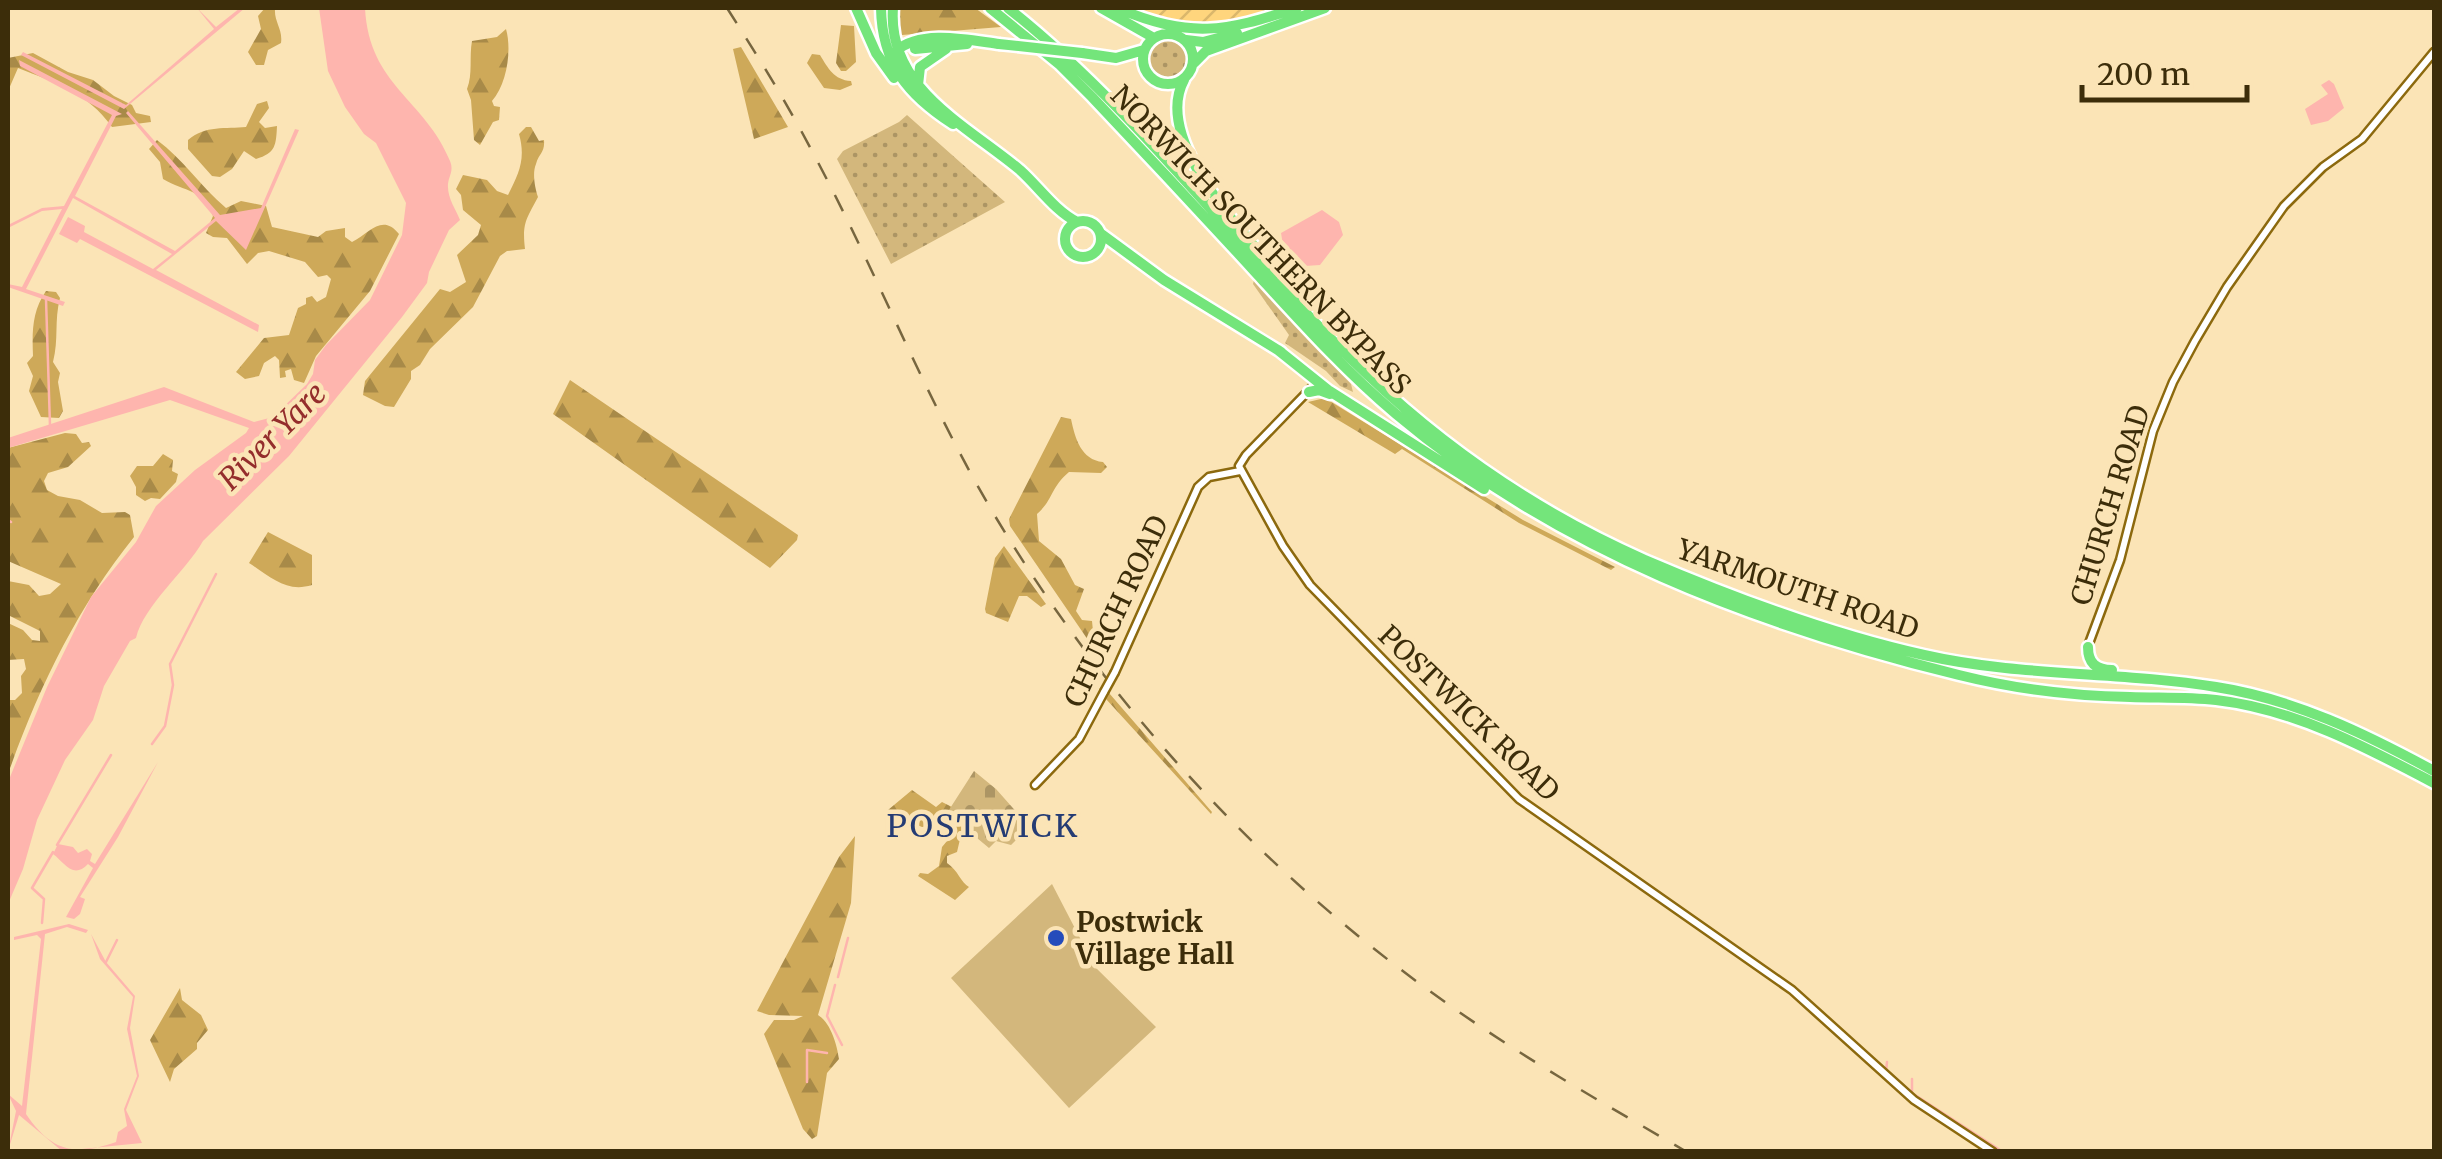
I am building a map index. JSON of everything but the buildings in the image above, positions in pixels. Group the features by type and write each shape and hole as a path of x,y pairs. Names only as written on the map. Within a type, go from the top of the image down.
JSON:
{"highway":[{"path":"857,8 870,14 882,9 895,49 918,84 1049,200 1077,222 1093,223 1100,233 1153,272 1314,371 1317,382"},
{"path":"857,8 885,68 911,96 980,140"},
{"path":"893,8 898,75 929,108"},
{"name":"NORWICH SOUTHERN BYPASS","path":"990,8 1059,64 1092,97 1313,334 1378,398 1466,468 1557,526"},
{"name":"NORWICH SOUTHERN BYPASS","path":"1008,8 1090,81 1325,332"},
{"path":"1100,8 1154,38"},
{"path":"1117,8 1158,25 1200,30 1223,30 1299,8"},
{"path":"1116,58 1144,50 1154,38 1170,34 1185,40 1213,40 1299,8"},
{"path":"1324,8 1206,51 1184,80 1175,111 1196,166 1222,206 1325,332"},
{"path":"895,49 953,38 1116,58 1162,84 1184,80"},
{"path":"1185,40 1193,64"},
{"path":"873,44 895,49 934,49 982,42"},
{"path":"918,84 920,67 951,46"},
{"path":"1144,50 1146,72"},
{"path":"1049,200 1066,234 1066,245 1074,255 1087,257 1097,251 1118,254 1153,272"},
{"path":"1066,234 1077,222"},
{"path":"1097,251 1100,233"},
{"name":"YARMOUTH ROAD","path":"1325,332 1390,396 1451,446 1543,507 1624,550 1771,608 1907,651 1979,665 2219,687 2281,702 2351,729 2434,771"},
{"path":"1278,350 1348,403 1500,499 1557,526"},
{"path":"1307,394 1322,391 1348,403"},
{"name":"YARMOUTH ROAD","path":"1557,526 1675,583 1865,650 2028,689 2217,700 2250,706 2334,734 2434,783"},
{"path":"2064,672 2076,664 2088,647"},
{"path":"2088,647 2089,659 2102,670 2152,678"}],"street":[{"name":"CHURCH ROAD","path":"2088,647 2120,560 2153,431 2194,341 2284,206 2323,167 2362,139 2434,52"},
{"path":"1306,374 1307,394"},
{"path":"1240,470 1246,455 1317,382"},
{"name":"CHURCH ROAD","path":"1035,785 1079,739 1114,672 1198,487 1208,477 1240,470"},
{"name":"POSTWICK ROAD","path":"1240,470 1310,585 1519,799 1792,990 1914,1100 1992,1152"}],"shaded area":[{"path":"1139,8 1278,8 1250,18 1197,25 1159,18"}],"green space":[{"path":"265,8 275,9 281,43 268,50 264,65 256,65 248,52 261,29 258,16"},
{"path":"896,8 975,8 1001,27 902,35 896,30"},
{"path":"841,25 854,26 856,62 846,71 841,71 836,63"},
{"path":"506,29 507,66 492,101 500,107 499,120 493,122 480,145 474,140 467,89 472,41 497,37"},
{"path":"1169,39 1184,45 1190,60 1184,75 1169,81 1154,75 1148,60 1154,45"},
{"path":"741,47 788,127 754,139 733,49"},
{"path":"33,53 93,80 132,105 136,113 150,116 151,122 112,127 81,97 18,68 8,91 8,58"},
{"path":"812,54 820,55 832,72 852,85 840,90 824,88 807,63"},
{"path":"267,101 269,108 259,122 265,128 277,126 271,151 256,159 244,151 232,169 220,177 212,176 188,149 188,140 209,130 246,127 257,104"},
{"path":"907,115 1005,202 891,264 837,159 843,151"},
{"path":"531,127 544,144 535,168 538,197 526,222 525,249 500,256 473,307 411,371 411,379 394,407 363,395 365,381 440,289 450,292 466,282 457,255 478,235 481,225 463,210 456,189 463,175 487,180 497,191 508,195 520,166 519,134"},
{"path":"157,140 226,208 241,201 266,206 272,227 318,237 326,231 345,228 345,237 352,242 381,225 399,234 370,291 316,356 304,383 294,380 291,369 285,371 286,377 280,378 279,360 275,356 264,363 259,376 245,379 236,372 264,338 289,335 298,308 306,304 306,298 312,296 317,302 326,297 331,279 327,275 318,277 305,262 269,251 258,253 247,264 227,238 206,233 213,216 209,207 199,196 163,179 160,162 149,149"},
{"path":"1254,280 1351,384 1353,392 1285,343 1289,335"},
{"path":"46,291 56,292 60,298 53,362 60,373 63,411 59,418 41,417 29,391 33,376 27,363 33,356 34,322"},
{"path":"570,380 798,535 797,540 770,568 553,414"},
{"path":"1325,398 1523,520 1615,567 1611,570 1519,523 1402,449 1395,454 1308,402"},
{"path":"1061,417 1071,419 1084,453 1107,467 1101,473 1069,472 1037,514 1039,541 1061,559 1075,585 1084,589 1076,611 1082,620 1092,621 1093,631 1088,640 1009,519"},
{"path":"65,433 76,434 82,443 89,442 91,446 68,467 48,473 44,481 47,490 80,500 102,513 125,512 130,515 134,537 94,592 61,650 8,774 8,700 15,700 22,693 21,676 26,669 24,659 8,660 8,623 32,640 40,641 40,631 8,615 8,581 29,585 39,596 50,594 61,584 8,561 8,448"},
{"path":"163,454 173,460 172,471 178,474 176,482 160,499 145,501 136,495 130,476 137,466 153,466"},
{"path":"268,532 312,555 312,585 286,585 249,563"},
{"path":"1004,546 1046,604 1041,607 1027,596 1019,596 1008,622 985,609 995,558"},
{"path":"1109,693 1212,812 1211,814 1106,699"},
{"path":"974,771 1027,824 1011,845 996,841 989,848 947,813"},
{"path":"912,790 936,807 942,802 956,809 973,829 961,835 957,852 947,856 947,863 969,887 955,900 918,876 939,866 942,847 952,835 940,826 922,827 889,813"},
{"path":"855,836 851,903 818,1015 830,1029 839,1059 827,1073 817,1136 812,1139 803,1129 764,1034 774,1020 803,1016 757,1011 839,857"},
{"path":"1052,884 1095,967 1156,1027 1069,1108 951,978"},
{"path":"180,988 182,1000 201,1015 208,1030 197,1043 197,1049 174,1069 170,1082 150,1040"}],"water":[{"path":"197,8 216,27 245,8 124,109 21,55 23,52 126,105 214,29"},
{"name":"River Yare","path":"319,8 365,8 376,56 427,122 450,161 448,189 460,220 449,230 427,283 402,317 289,456 203,541 147,613 136,638 130,641 104,686 93,720 65,760 37,820 8,904 8,782 47,687 91,597 136,542 156,506 249,428 170,400 8,448 8,438 164,387 254,422 273,417 307,384 315,360 326,345 370,300 402,235 406,203 376,143 364,134 345,107 328,71"},
{"path":"19,60 122,114 116,116 75,196 175,251 215,218 128,111 220,215 261,208 295,129 299,130 246,250 216,221 156,270 259,325 258,332 80,239 77,243 59,234 68,217 85,226 84,232 153,269 172,254 73,198 26,289 65,302 63,306 8,287 22,287 62,209 42,211 8,225 42,208 64,206 112,115 20,66"},
{"path":"2329,80 2344,108 2328,121 2311,125 2305,109 2328,94 2321,85"},
{"path":"1322,210 1339,222 1343,235 1320,265 1305,266 1284,251 1281,233"},
{"path":"158,762 80,897 85,899 80,914 74,919 66,917 93,868 88,864 78,870 69,868 53,854 58,844 73,847 78,853 87,849 95,864"},
{"path":"69,924 88,930 86,933 67,927 45,934 26,1114 54,1143 78,1149 62,1151 19,1115 8,1151 16,1111 8,1094 22,1106 41,939 37,935 14,937"},
{"path":"91,934 106,962 135,996 130,1028 139,1076 126,1110 142,1143 96,1148 116,1142 118,1132 127,1126 124,1109 137,1076 127,1029 133,997 100,959"}],"waterway":[{"path":"46,299 50,426"},
{"path":"152,744 165,726 173,685 170,664 216,574"},
{"path":"57,845 111,755"},
{"path":"42,923 44,899 32,888 53,852"},
{"path":"838,977 848,938"},
{"path":"106,962 117,940"},
{"path":"835,985 827,1016 842,1045"},
{"path":"807,1082 807,1050 827,1053"},
{"path":"1886,1071 1887,1062"},
{"path":"1892,1076 2003,1152"},
{"path":"1912,1079 1912,1093"}],"railway":[{"path":"727,8 813,153 946,427 995,516 1041,588 1142,723 1257,846 1384,957 1509,1046 1687,1152"}],"place":[{"name":"Postwick Village Hall","path":"1056,938"}],"district":[{"name":"POSTWICK","path":"983,826"}]}
